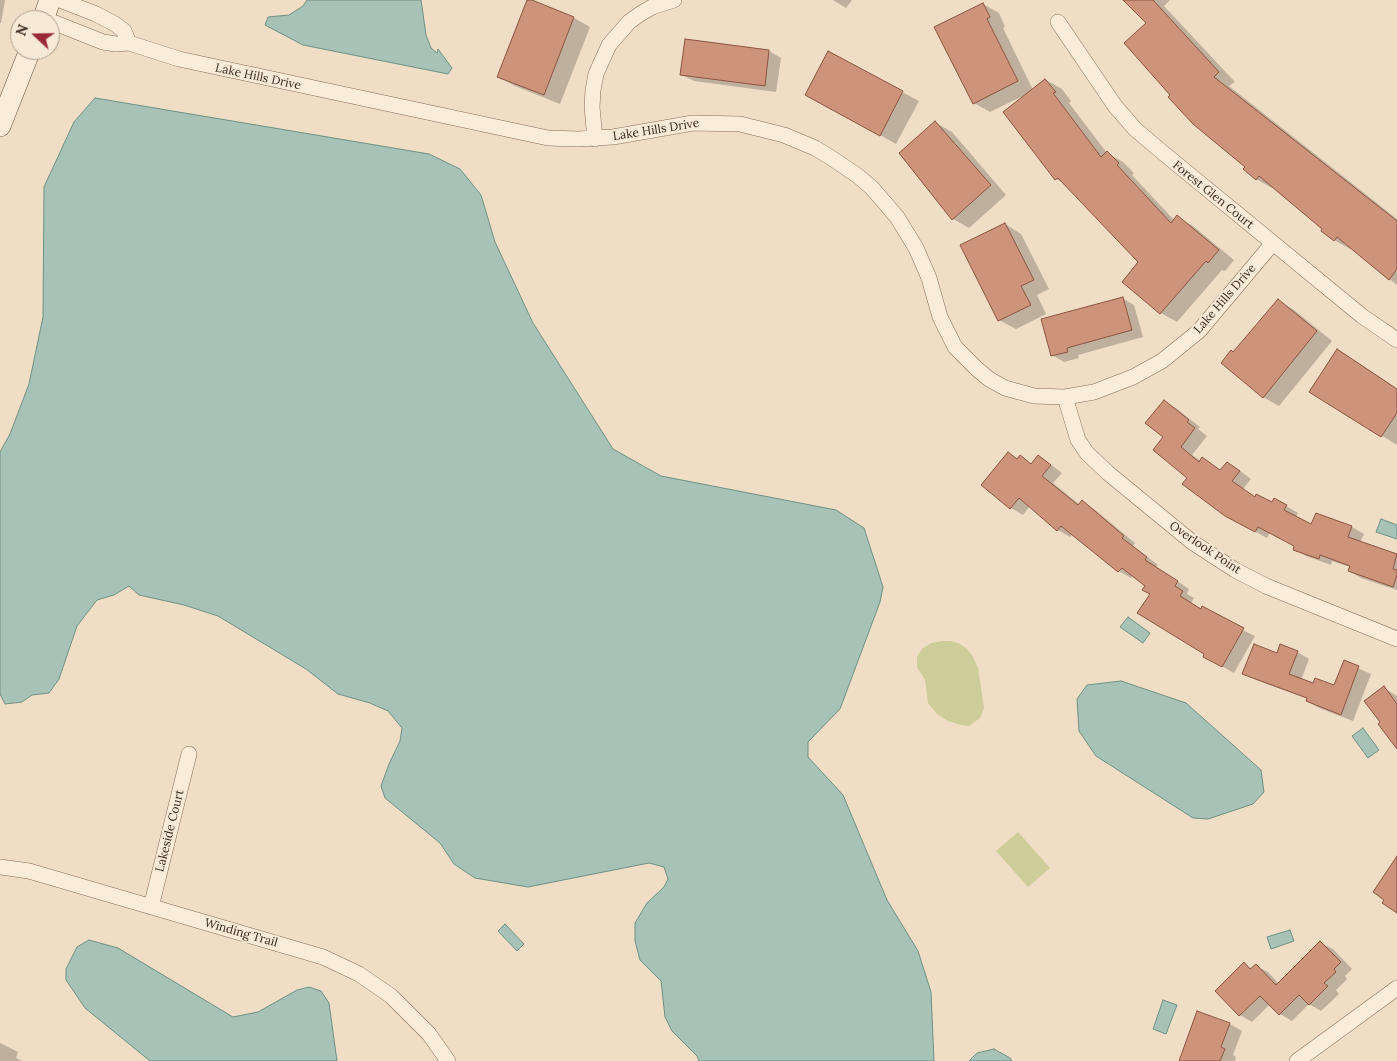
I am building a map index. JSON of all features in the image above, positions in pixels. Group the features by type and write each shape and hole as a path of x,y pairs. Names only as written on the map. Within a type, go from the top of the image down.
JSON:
{"street":[{"path":"60,0 111,22 124,31 129,42"},
{"path":"595,139 592,107 593,90 596,74 609,45 629,22 640,14 652,7 674,0"},
{"name":"Lake Hills Drive","path":"60,22 103,42 116,44 129,42 179,59 533,136 595,139 629,135 679,124 725,123 769,131 815,148 858,176 872,188 897,217 923,264 946,332 965,359 989,379 1005,388 1034,396 1078,396 1109,387 1133,377 1162,361 1205,324 1273,243"},
{"name":"Forest Glen Court","path":"1058,22 1124,117 1162,152 1362,316 1397,340"},
{"path":"0,126 26,60"},
{"name":"Overlook Point","path":"1065,397 1078,440 1087,453 1115,479 1192,542 1235,570 1266,586 1397,639"},
{"name":"Lakeside Court","path":"151,907 189,754"},
{"name":"Winding Trail","path":"0,867 29,872 324,957 359,974 398,1002 429,1034 448,1061"},
{"path":"1296,1061 1397,988"}],"green space":[{"path":"951,641 967,649 978,668 984,708 980,718 969,726 948,721 937,714 928,703 925,680 917,667 917,657 922,649 931,643"},
{"path":"1018,832 1050,868 1028,887 996,851"}],"shaded area":[{"path":"307,0 421,0 426,35 431,48 437,53 438,49 452,68 448,74 303,45 265,25 268,17 289,15 303,6"},
{"path":"95,98 429,154 460,169 481,195 495,242 533,323 613,449 661,476 836,510 864,528 883,587 880,602 840,709 808,742 808,757 843,795 887,900 918,951 931,992 934,1061 699,1061 697,1056 672,1031 665,1017 661,981 640,960 635,941 635,923 647,903 664,887 668,879 664,867 649,863 528,887 475,878 454,864 440,843 385,798 381,786 400,741 402,728 388,711 370,703 338,694 306,669 218,616 184,605 139,595 129,586 114,595 97,600 77,626 59,679 49,693 32,695 22,702 5,704 0,694 0,452 10,434 29,384 43,317 44,187 74,122"},
{"path":"1381,519 1397,525 1397,539 1376,532"},
{"path":"1128,617 1150,633 1143,643 1120,627"},
{"path":"1121,681 1186,703 1261,770 1264,792 1253,804 1208,819 1193,818 1096,756 1079,731 1077,699 1087,685"},
{"path":"1363,728 1379,750 1368,758 1352,736"},
{"path":"505,924 524,944 517,951 498,931"},
{"path":"1290,930 1294,941 1271,949 1267,937"},
{"path":"89,940 118,948 233,1017 258,1012 297,990 309,987 321,991 329,1003 337,1061 150,1061 85,1008 66,980 66,969 77,947"},
{"path":"1163,1000 1177,1005 1166,1034 1153,1029"},
{"path":"994,1049 1012,1061 969,1061 977,1053"}],"building":[{"path":"527,0 532,0 574,17 544,95 497,77"},
{"path":"1123,0 1153,0 1219,72 1214,77 1397,221 1397,269 1389,280 1337,237 1334,241 1321,231 1322,229 1259,176 1256,180 1243,169 1245,167 1193,124 1168,97 1170,95 1124,43 1146,23"},
{"path":"983,3 990,17 987,19 1018,81 973,104 934,27"},
{"path":"685,39 769,50 765,86 680,75"},
{"path":"828,51 903,91 880,136 805,95"},
{"path":"1045,79 1056,92 1053,93 1101,157 1107,151 1119,163 1117,165 1171,223 1177,215 1219,250 1208,263 1206,261 1160,314 1122,282 1138,262 1058,178 1055,180 1003,112"},
{"path":"935,121 991,185 952,220 899,153"},
{"path":"1005,223 1034,280 1021,286 1031,305 998,321 960,245"},
{"path":"1123,297 1132,330 1067,348 1068,352 1051,356 1041,319"},
{"path":"1278,299 1317,331 1263,398 1221,363 1231,350 1233,352"},
{"path":"1337,349 1397,389 1397,413 1381,437 1309,392"},
{"path":"1164,400 1189,420 1187,422 1195,428 1181,447 1199,462 1202,457 1220,470 1227,462 1240,471 1232,481 1255,497 1256,494 1272,502 1274,498 1287,505 1284,510 1311,524 1316,513 1352,526 1348,537 1397,554 1393,569 1397,570 1397,575 1393,587 1348,571 1350,566 1320,555 1319,559 1293,550 1294,546 1258,527 1255,532 1225,516 1182,484 1187,478 1153,450 1163,437 1145,423"},
{"path":"1008,452 1017,459 1020,455 1031,464 1038,455 1051,465 1042,476 1078,505 1082,500 1124,536 1122,538 1147,557 1145,560 1178,581 1175,586 1183,591 1180,596 1201,609 1202,606 1244,628 1222,667 1203,657 1204,654 1137,613 1150,594 1142,590 1145,586 1122,568 1118,572 1061,526 1057,531 1019,498 1010,509 981,485"},
{"path":"1254,644 1277,653 1280,644 1298,651 1289,674 1313,683 1315,678 1334,685 1344,660 1359,666 1341,715 1306,701 1307,698 1242,674"},
{"path":"1384,686 1397,704 1397,749 1364,701"},
{"path":"1397,856 1397,913 1382,903 1384,900 1373,892"},
{"path":"1320,941 1341,962 1334,969 1336,972 1324,983 1328,986 1309,1005 1299,995 1279,1015 1260,996 1239,1016 1215,991 1244,962 1250,969 1256,964 1276,985"},
{"path":"1197,1011 1230,1023 1221,1047 1225,1049 1220,1061 1179,1061"}]}
